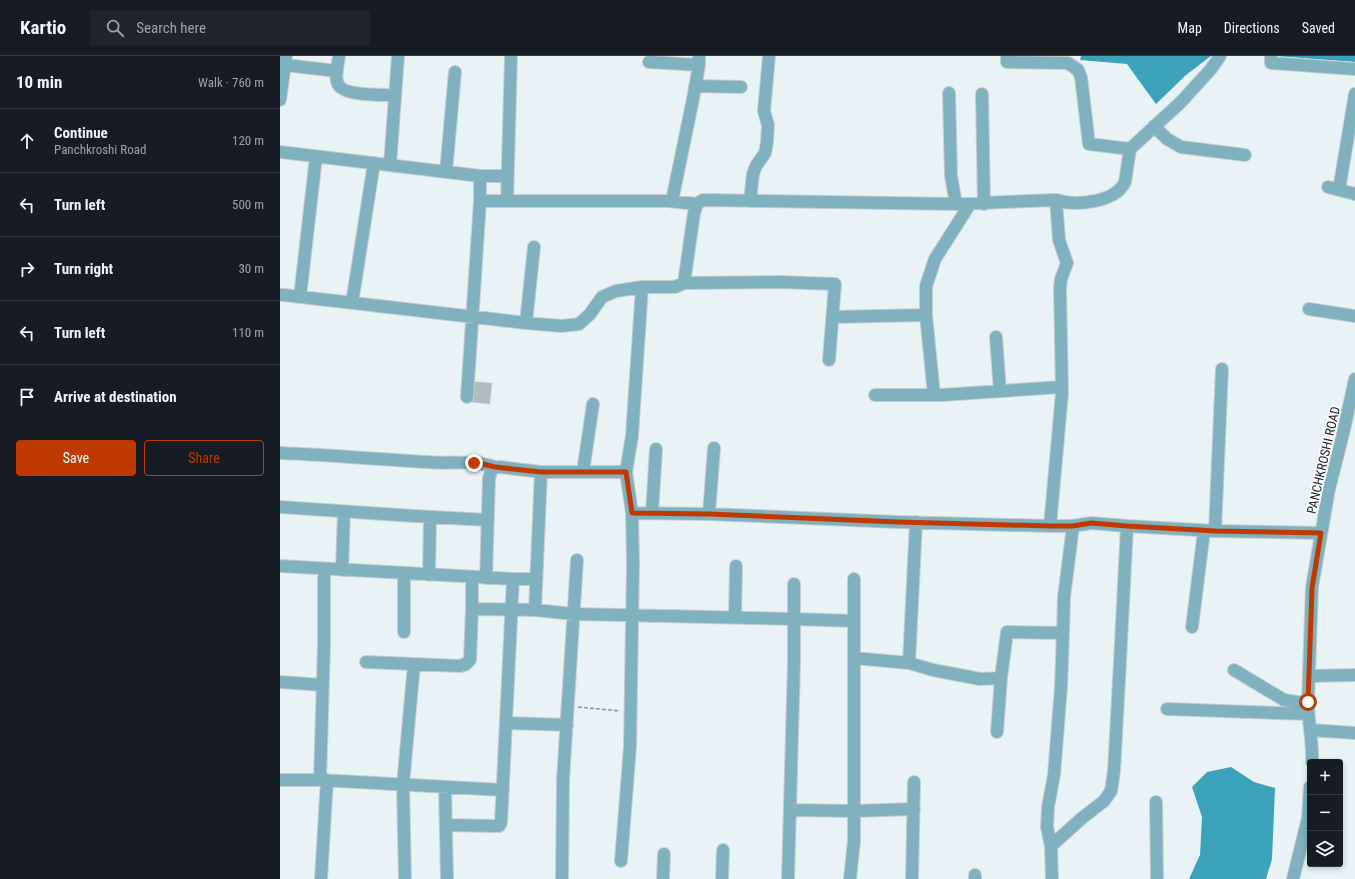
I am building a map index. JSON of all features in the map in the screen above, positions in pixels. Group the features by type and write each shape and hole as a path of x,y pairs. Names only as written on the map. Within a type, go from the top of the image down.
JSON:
{"street":[{"path":"338,56 337,80 339,86 343,90 356,93 395,95"},
{"path":"390,165 398,56"},
{"path":"507,201 512,56"},
{"path":"750,200 753,174 756,166 765,153 767,142 768,125 764,111 769,56"},
{"path":"1008,56 1007,62 1051,60 1068,63 1078,70 1081,77 1089,144 1130,149"},
{"path":"684,283 694,212 697,204 703,200 984,204 1056,200 1064,202 1083,202 1105,198 1123,186 1125,182 1130,149 1181,102 1211,69 1220,56"},
{"path":"1271,56 1272,63 1355,69"},
{"path":"280,100 285,60 337,71"},
{"path":"649,62 699,61 672,201"},
{"path":"446,172 455,72"},
{"path":"695,86 741,87"},
{"path":"949,93 951,176 956,204"},
{"path":"982,94 984,204"},
{"path":"1355,94 1333,188 1355,194"},
{"path":"1154,126 1167,139 1181,147 1245,155"},
{"path":"280,152 480,176 507,176"},
{"path":"300,297 316,157"},
{"path":"352,303 374,163"},
{"path":"467,397 480,201 480,176"},
{"path":"1050,526 1062,387 1060,288 1061,279 1067,263 1059,240 1056,200"},
{"path":"480,201 672,201 697,204"},
{"path":"934,395 926,315 926,286 935,259 970,204"},
{"path":"526,323 534,247"},
{"path":"280,295 562,326 579,324 590,314 602,297 616,291 642,287 675,287 684,283 780,282 835,284 829,360"},
{"path":"621,861 630,746 633,542 632,513 626,472 632,436 642,287"},
{"path":"1309,309 1355,316"},
{"path":"832,317 926,315"},
{"path":"996,337 1000,391"},
{"path":"1192,627 1210,531 1222,369"},
{"name":"PANCHKROSHI ROAD","path":"1312,759 1308,702 1312,588 1329,489 1349,435 1355,379"},
{"path":"875,396 934,395 1062,387"},
{"path":"583,472 593,404"},
{"path":"709,514 714,448"},
{"path":"652,513 656,449"},
{"path":"280,453 428,462 474,463 541,472 626,472"},
{"path":"486,578 489,478 491,470 495,467"},
{"path":"535,610 541,472"},
{"path":"280,507 488,520"},
{"path":"342,570 344,512"},
{"path":"632,513 709,514 1050,526 1073,526 1091,523 1210,531 1321,533"},
{"path":"429,575 430,517"},
{"path":"909,663 916,522"},
{"path":"1052,879 1051,846 1047,827 1048,807 1054,775 1061,687 1064,597 1073,526"},
{"path":"1051,846 1082,818 1104,801 1111,791 1114,772 1127,526"},
{"path":"562,879 563,780 577,560"},
{"path":"280,566 486,578 536,579"},
{"path":"735,617 736,566"},
{"path":"321,879 324,569"},
{"path":"404,573 404,632"},
{"path":"366,662 460,666 466,664 470,660 472,577"},
{"path":"446,825 499,826 501,823 513,579"},
{"path":"850,879 854,841 854,579"},
{"path":"788,879 794,584"},
{"path":"472,609 535,610 574,614 854,621"},
{"path":"997,732 1001,678 1007,632 1063,633"},
{"path":"854,658 909,663 933,670 980,679 1001,678"},
{"path":"405,879 403,785 414,664"},
{"path":"1234,670 1284,700 1308,702"},
{"path":"1309,676 1355,675"},
{"path":"280,682 323,685"},
{"path":"1167,709 1308,714"},
{"path":"506,723 567,725"},
{"path":"1311,730 1355,733"},
{"path":"280,780 323,780 445,788 503,790"},
{"path":"912,879 914,782"},
{"path":"445,788 447,879"},
{"path":"1293,879 1308,818 1309,795"},
{"path":"1156,802 1157,879"},
{"path":"790,810 854,811 914,809"},
{"path":"722,879 723,850"},
{"path":"663,879 664,854"}],"path":[{"path":"568,705 630,713"}],"water":[{"path":"1081,56 1211,56 1186,75 1156,104 1127,64 1080,60"},
{"path":"1276,56 1355,56 1355,62"},
{"path":"1231,767 1254,782 1275,788 1272,859 1266,879 1189,879 1200,855 1202,817 1192,787 1207,772"}],"building":[{"path":"470,381 492,383 490,404 468,402"}],"route":[{"path":"474,463 541,472 626,472 632,513 709,514 898,522 1050,526 1073,526 1091,523 1216,531 1321,533 1312,588 1308,702"}]}
